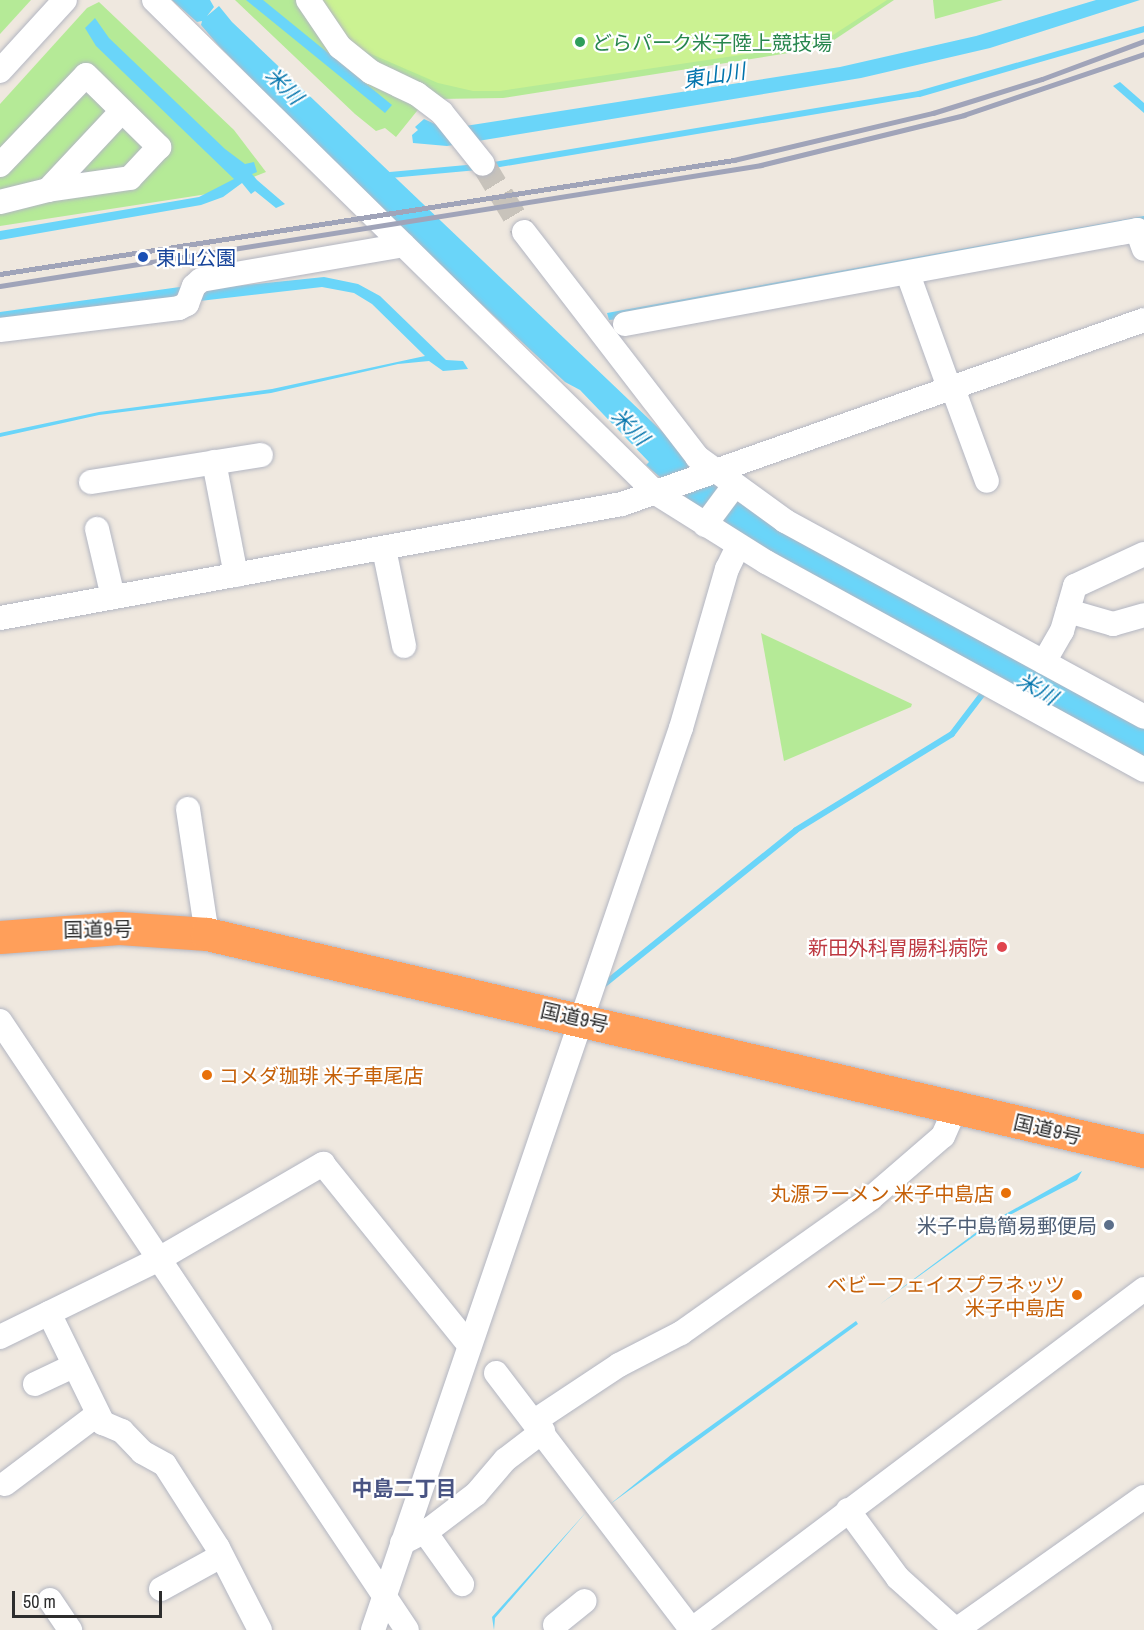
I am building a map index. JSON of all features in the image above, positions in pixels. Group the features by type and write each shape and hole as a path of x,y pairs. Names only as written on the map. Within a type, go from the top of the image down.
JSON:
{"highway":[{"name":"国道9号","path":"0,938 118,928 207,934 583,1019 1144,1151"}],"street":[{"path":"0,71 65,0"},
{"path":"154,0 378,216 403,245 662,491 738,546 1144,770"},
{"path":"308,0 340,47 371,72 442,113 483,164"},
{"path":"0,165 86,75 159,147 130,178 48,190 0,202"},
{"path":"48,190 122,111"},
{"path":"524,232 664,416 698,457 732,489 785,521 1144,717"},
{"path":"625,324 908,274 1140,239"},
{"path":"0,330 179,308 187,304 194,286 201,280 403,245"},
{"path":"908,274 987,481"},
{"path":"0,618 622,504 950,387 1144,321"},
{"path":"92,482 261,455"},
{"path":"214,462 236,575"},
{"path":"707,522 732,489"},
{"path":"97,529 114,597"},
{"path":"373,1630 681,728 727,569 738,546"},
{"path":"384,549 404,646"},
{"path":"1044,662 1062,631 1075,586 1144,554"},
{"path":"1068,611 1113,624 1144,615"},
{"path":"188,809 207,934"},
{"path":"0,1021 407,1630"},
{"path":"402,1543 425,1532 476,1494 539,1426 619,1365 681,1333 870,1199 943,1137 956,1107"},
{"path":"0,1337 159,1259 323,1164 469,1345"},
{"path":"496,1373 700,1628 848,1510 1144,1289"},
{"path":"49,1313 73,1366 103,1423 122,1431 142,1452 165,1465 221,1556 260,1630"},
{"path":"35,1384 73,1366"},
{"path":"5,1484 98,1414"},
{"path":"848,1510 898,1578 956,1630 1144,1497"},
{"path":"425,1532 462,1584"},
{"path":"161,1589 221,1556"},
{"path":"50,1600 70,1630"},
{"path":"553,1623 585,1601"}],"green space":[{"path":"0,0 31,0 0,34"},
{"name":"どらパーク米子陸上競技場","path":"235,0 894,0 834,40 795,52 503,98 438,99 421,106 396,137 385,128 376,131 355,114"},
{"name":"どらパーク米子陸上競技場","path":"319,0 887,0 833,35 795,47 500,91 473,91 438,83 355,47"},
{"path":"933,0 1003,0 935,19"},
{"path":"99,2 234,130 266,172 214,193 0,226 0,104 87,8"},
{"path":"761,633 912,704 911,707 784,761"}],"water":[{"name":"米川","path":"172,0 210,0 214,7 207,16 219,6 232,22 672,441 1144,727 1144,761 704,515 646,465 649,462 580,390 565,382 405,233 219,46 201,25 202,21 197,22"},
{"path":"246,0 263,0 392,105 385,113"},
{"path":"1096,0 1140,0 990,48 861,78 447,146 413,143 412,135 418,130 415,127 424,119 446,129 840,67 976,36"},
{"path":"95,18 109,38 225,149 245,164 254,162 257,172 252,174 285,204 276,208 255,191 251,194 242,183 223,197 201,205 0,240 0,231 199,197 234,179 96,46 85,28"},
{"path":"1120,82 1144,103 1144,113 1113,86"},
{"path":"1144,216 1144,224 621,319 609,320 607,313"},
{"path":"324,277 358,284 380,296 446,360 463,361 468,369 443,371 429,361 398,364 271,393 99,415 0,437 0,433 99,412 272,389 425,356 372,304 354,293 322,287 0,324 0,312 187,286 197,290"},
{"path":"1082,1171 1077,1180 987,1227 879,1305 986,1225"},
{"path":"856,1321 858,1324 609,1505 672,1454"},
{"path":"588,1510 495,1618 494,1630 492,1617"}],"waterway":[{"path":"488,166 919,94 1144,29"},
{"path":"390,175 478,167"},
{"path":"601,987 796,830 952,734 987,688"}],"tunnel":[{"path":"483,164 524,232"}],"railway":[{"path":"0,274 734,160 933,113 1042,79 1144,41"},
{"path":"0,286 761,165 964,115 1144,54"}],"place":[{"name":"どらパーク米子陸上競技場","path":"580,42"},
{"name":"東山公園","path":"143,257"},
{"name":"新田外科胃腸科病院","path":"1002,947"},
{"name":"コメダ珈琲 米子車尾店","path":"207,1075"},
{"name":"丸源ラーメン 米子中島店","path":"1006,1193"},
{"name":"米子中島簡易郵便局","path":"1109,1225"},
{"name":"ベビーフェイスプラネッツ 米子中島店","path":"1077,1295"}],"district":[{"name":"中島二丁目","path":"404,1489"}],"water label":[{"name":"東山川","path":"714,76"}]}
